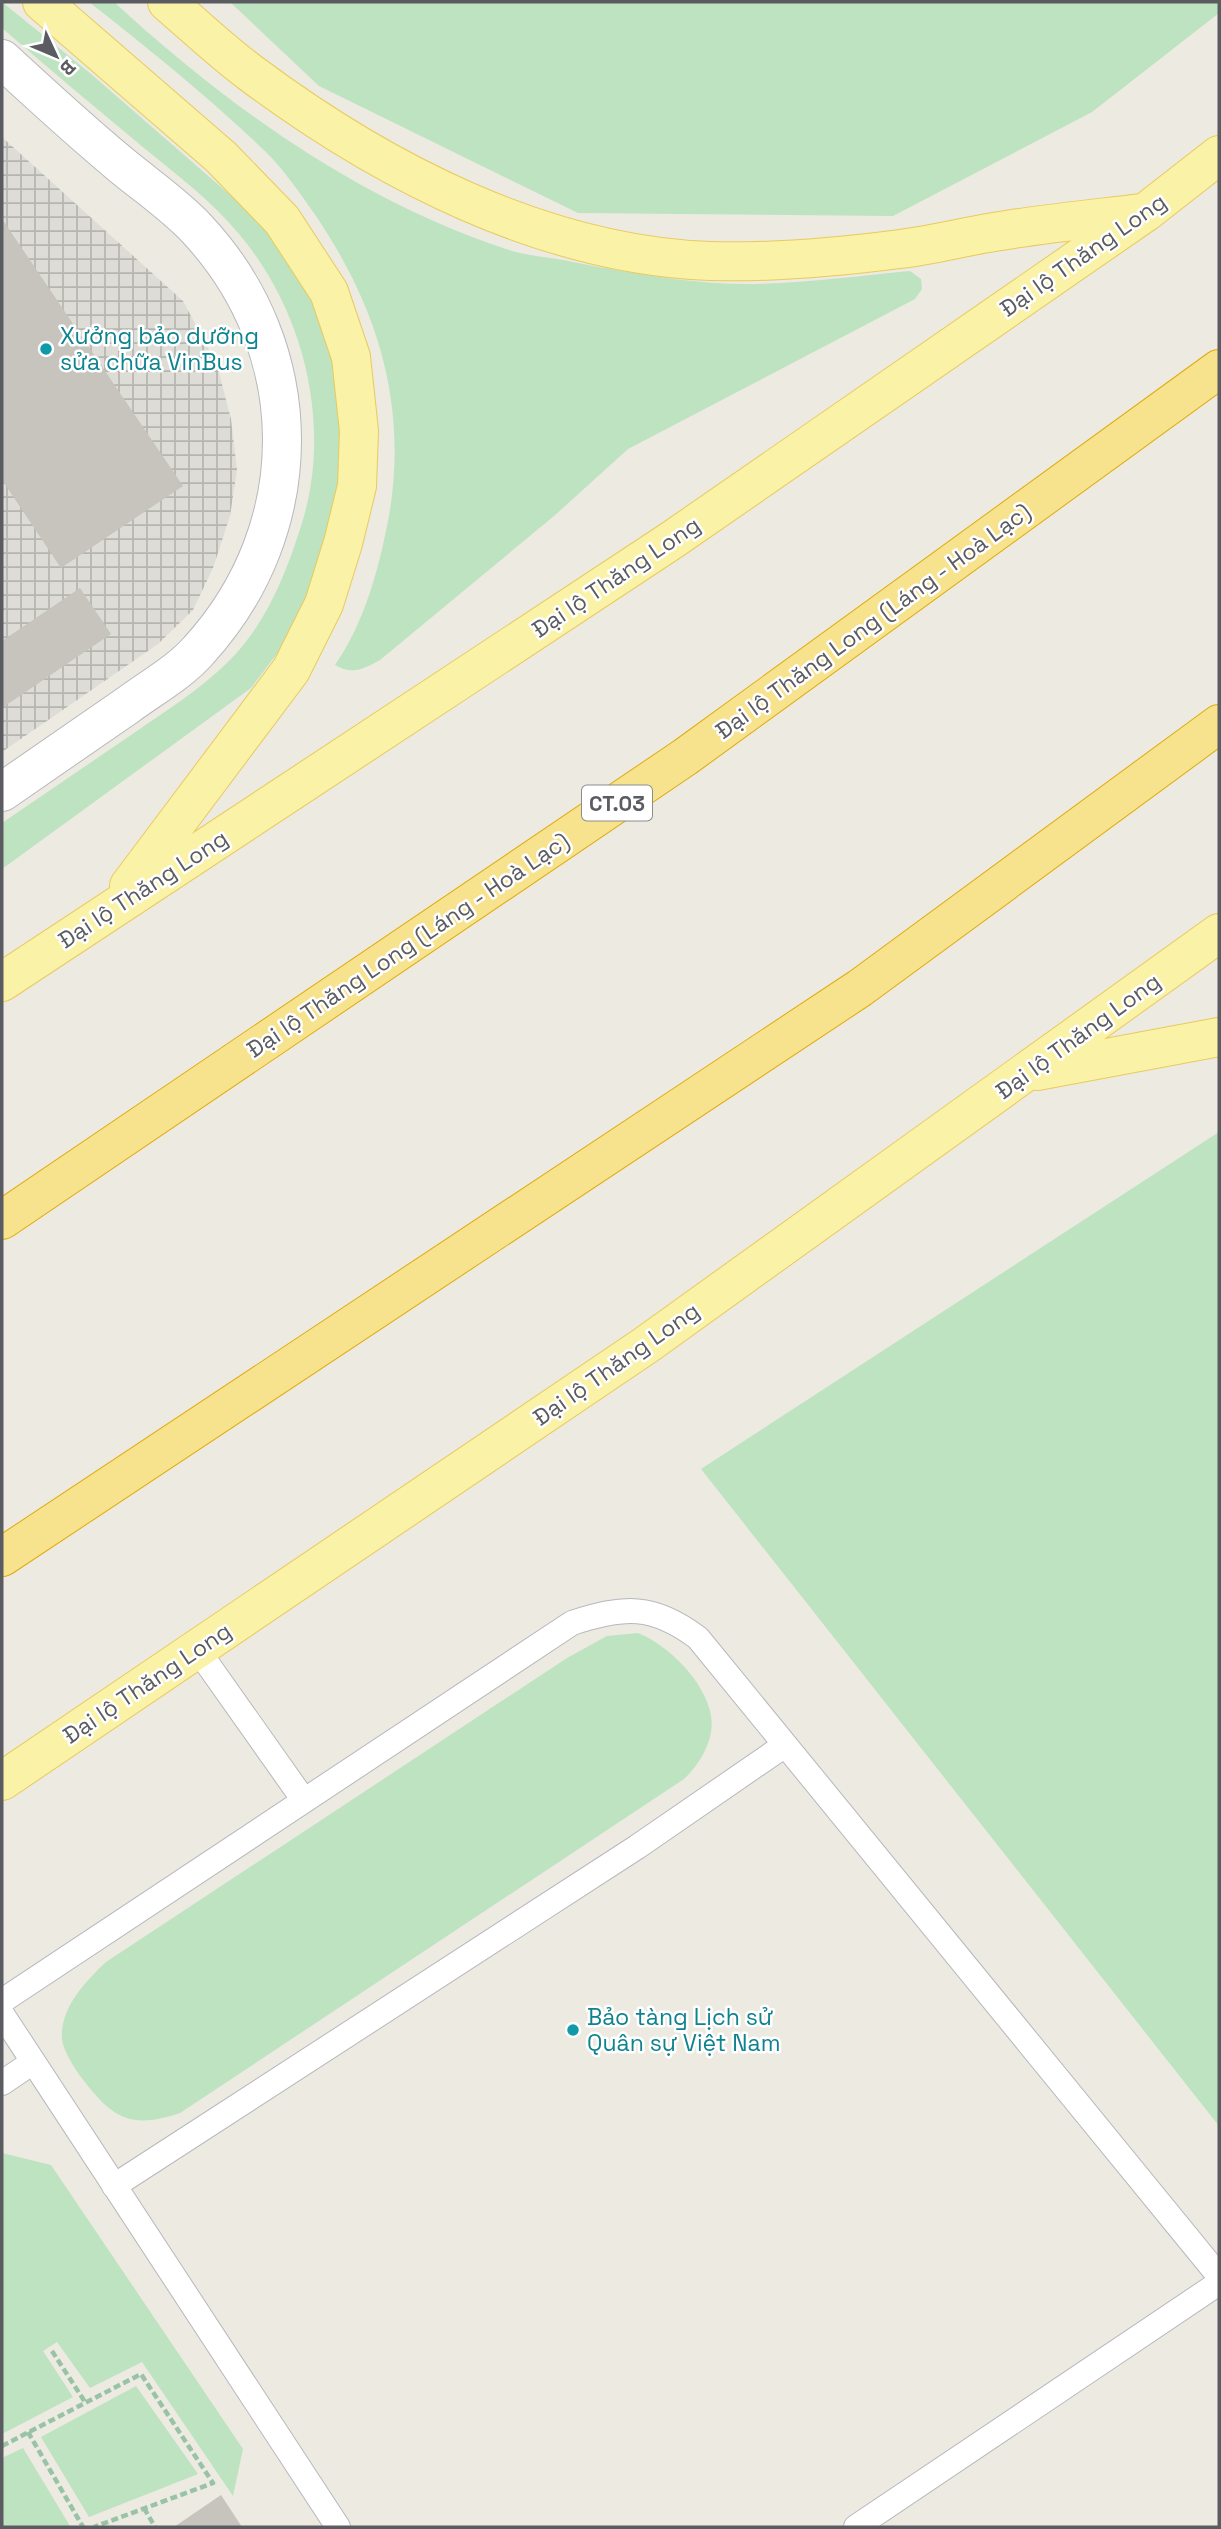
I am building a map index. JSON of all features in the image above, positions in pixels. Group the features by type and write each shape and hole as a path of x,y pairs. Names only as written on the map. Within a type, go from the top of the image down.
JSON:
{"highway":[{"name":"Đại lộ Thăng Long (Láng - Hoà Lạc)","path":"2,1220 685,757 1219,369"},
{"path":"2,1557 860,988 1219,724"}],"main road":[{"path":"42,2 221,157 282,220 329,292 351,357 359,431 357,486 344,543 324,604 296,659 114,907"},
{"path":"167,2 249,72 300,108 396,166 445,192 543,229 629,252 710,261 802,258 901,249 994,232 1146,212"},
{"name":"Đại lộ Thăng Long","path":"2,982 672,540 1146,212 1219,155"},
{"name":"Đại lộ Thăng Long","path":"2,1781 646,1345 1028,1073 1219,933"},
{"path":"1028,1073 1219,1037"}],"street":[{"path":"2,59 70,122 196,228 223,261 249,302 267,342 278,384 281,466 278,501 267,542 227,617 197,653 2,792"}],"lane":[{"path":"2,2001 572,1623 610,1611 639,1610 675,1620 698,1638 1219,2276"},
{"path":"197,1648 303,1799"},
{"path":"114,2186 637,1847 785,1745"},
{"path":"2,2014 338,2527"},
{"path":"2,2083 33,2062"},
{"path":"856,2527 1219,2283"}],"path":[{"path":"52,2351 85,2402"},
{"path":"2,2446 141,2374 213,2483 94,2527"},
{"path":"28,2432 83,2527"},
{"path":"144,2508 155,2527"}],"shaded area":[{"path":"2,137 183,301 217,365 231,419 237,470 230,516 213,568 193,610 158,644 2,752"}],"green space":[{"path":"2,2 91,74 260,221 310,295 326,335 339,394 340,470 331,534 315,592 285,643 251,688 2,869 2,823 194,691 227,663 253,632 282,580 296,542 311,486 314,448 313,409 296,334 281,298 262,265 229,222 206,199 2,28"},
{"path":"89,2 114,2 202,78 297,146 347,177 451,229 506,249 638,274 715,283 788,283 910,271 921,279 922,289 915,299 628,449 554,516 380,660 358,670 341,668 335,665 363,613 381,555 394,475 391,397 371,322 338,251 293,183 274,160 202,94"},
{"path":"230,2 1219,2 1219,13 1092,112 893,216 578,213 319,86"},
{"path":"1219,1132 1219,2126 701,1469"},
{"path":"638,1633 661,1646 684,1666 708,1703 711,1733 701,1759 684,1779 180,2113 148,2120 123,2117 92,2091 67,2054 62,2028 75,1996 106,1962 567,1658 607,1636"},
{"path":"2,2153 51,2165 243,2449 233,2496 142,2362 90,2388 57,2342 43,2351 73,2397 2,2434"},
{"path":"136,2386 198,2474 89,2517 41,2437"},
{"path":"23,2448 70,2526 2,2527 2,2458"}],"building":[{"name":"Xưởng bảo dưỡng sửa chữa VinBus","path":"2,219 183,486 61,568 2,480"},
{"path":"80,588 111,634 2,708 2,641"},
{"path":"221,2495 242,2527 174,2527"}],"place":[{"name":"Xưởng bảo dưỡng sửa chữa VinBus","path":"46,349"},
{"name":"Bảo tàng Lịch sử Quân sự Việt Nam","path":"573,2030"}]}
